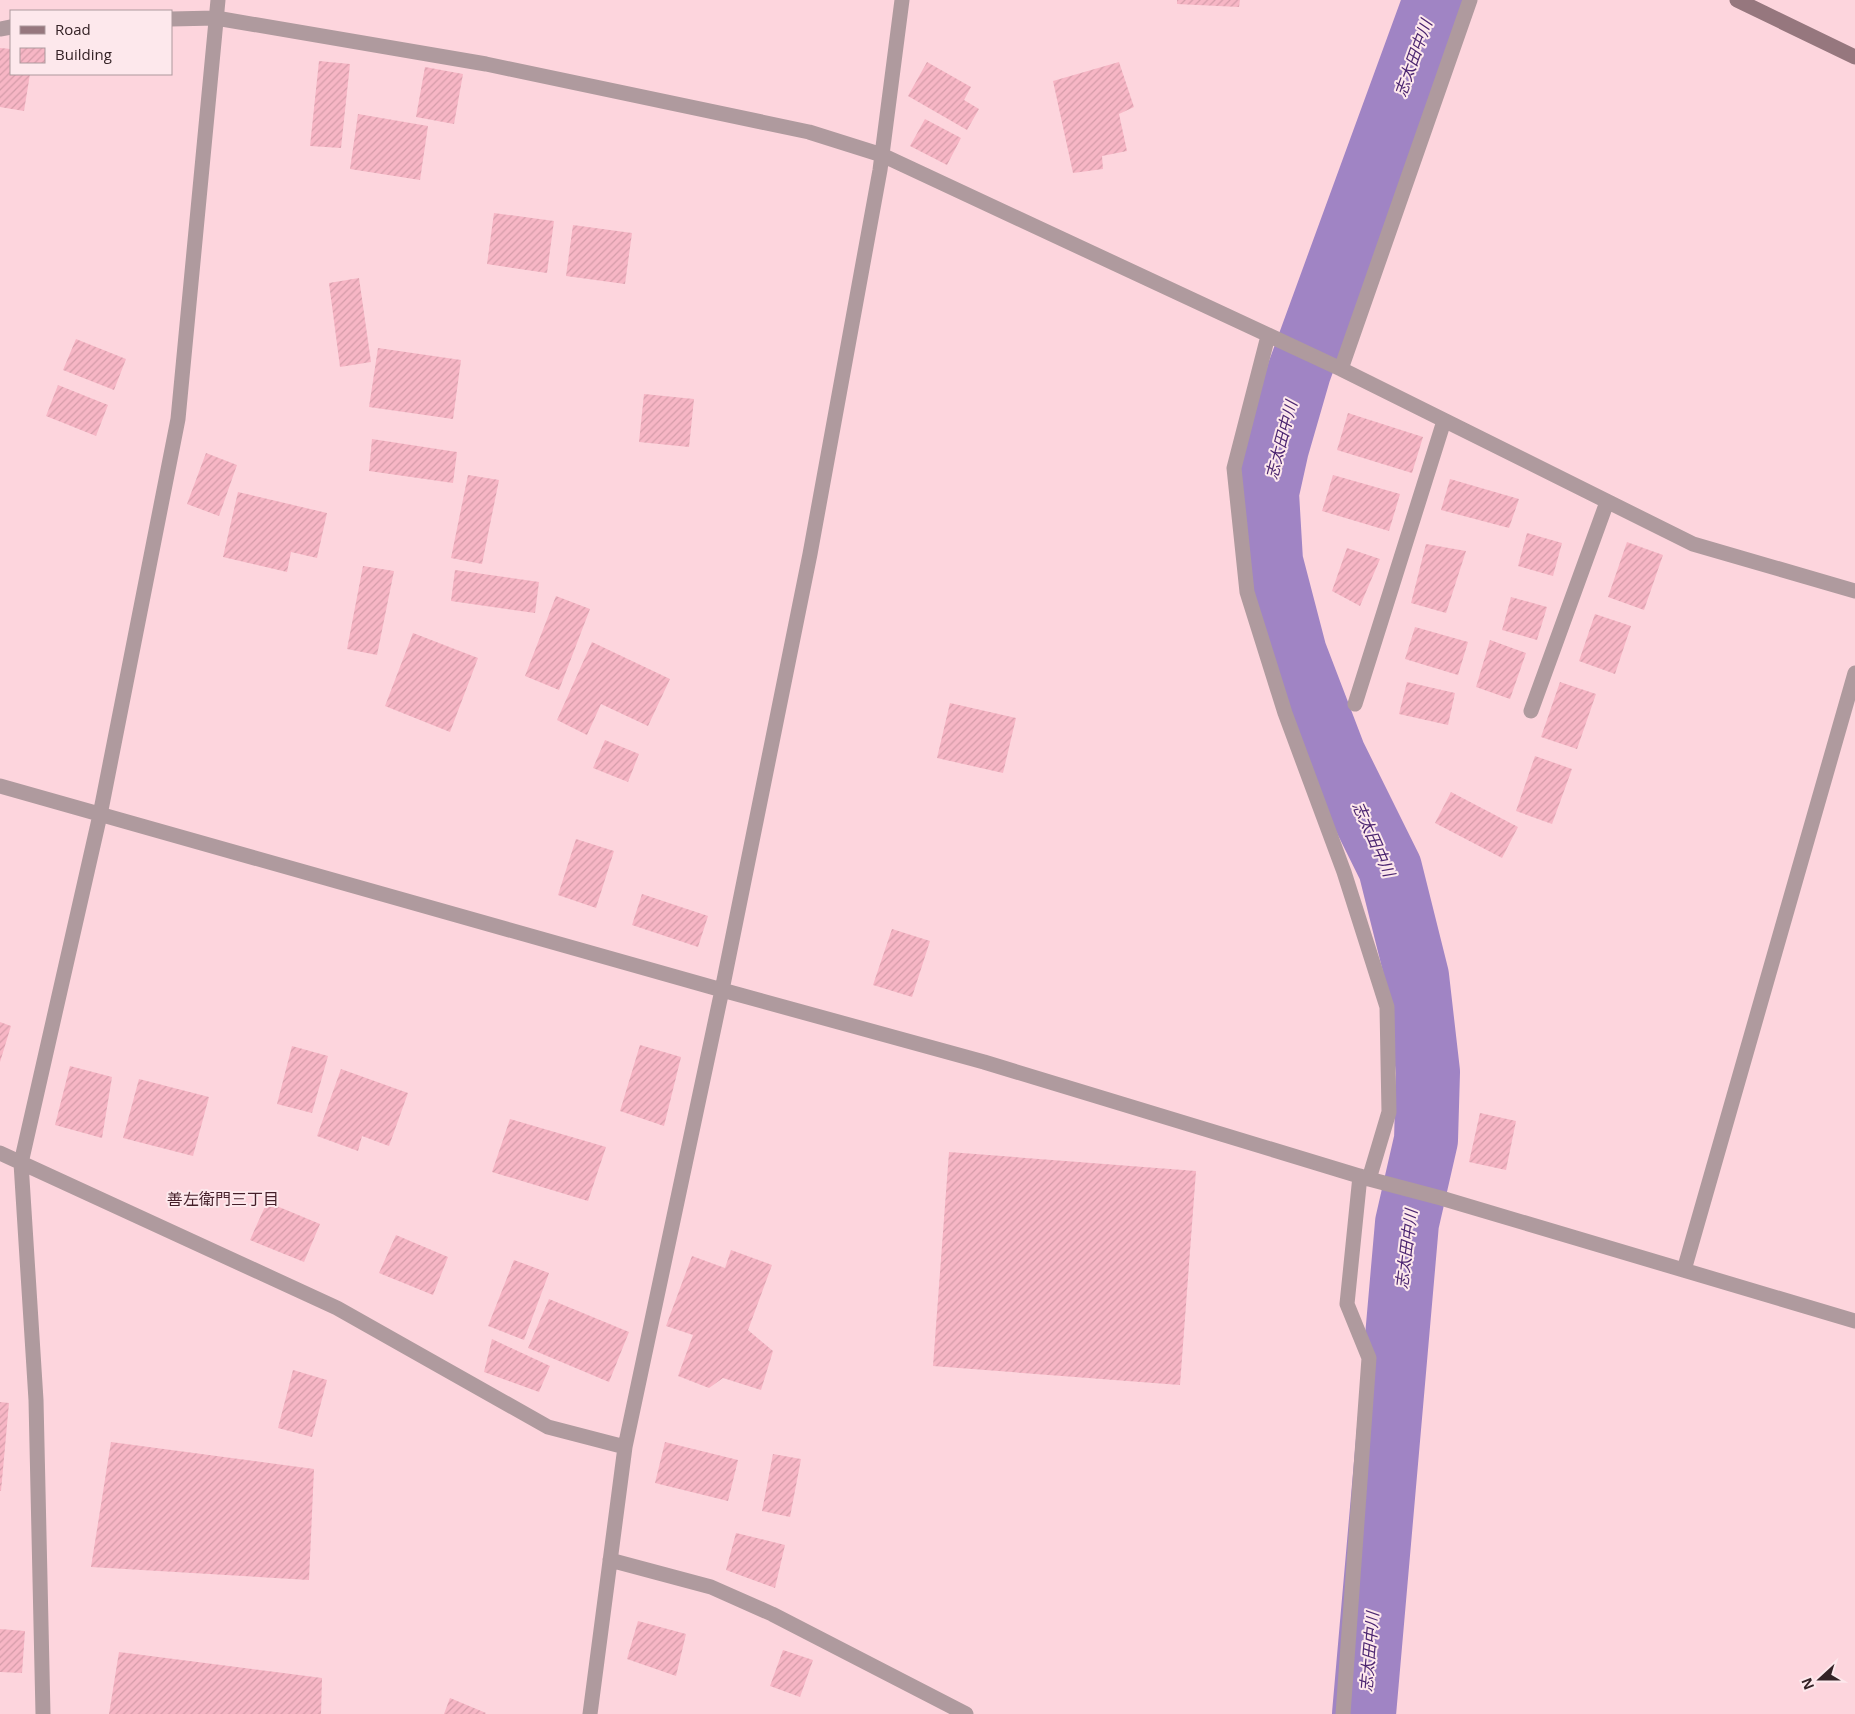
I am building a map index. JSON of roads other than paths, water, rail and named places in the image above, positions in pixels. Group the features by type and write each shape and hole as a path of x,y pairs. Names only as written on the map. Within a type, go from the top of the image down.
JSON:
{"street":[{"path":"43,1714 36,1400 21,1163 100,814 178,418 218,0"},
{"path":"590,1714 625,1448 722,990 810,554 882,155 902,0"},
{"path":"1341,370 1470,0"},
{"path":"1737,0 1855,57"},
{"path":"172,19 216,18 486,64 809,132 882,155 1327,363 1693,544 1855,592"},
{"path":"1274,339 1234,468 1247,592 1285,713 1344,872 1387,1007 1389,1112 1364,1178 1346,1304 1368,1358 1342,1714"},
{"path":"1355,704 1444,421"},
{"path":"1531,711 1607,502"},
{"path":"1684,1270 1855,673"},
{"path":"0,786 984,1062 1364,1178 1441,1198 1855,1321"},
{"path":"0,1153 337,1308 548,1427 625,1448"},
{"path":"610,1560 711,1587 772,1614 966,1714"}],"waterway":[{"name":"志太田中川","path":"1364,1714 1407,1223 1426,1140 1428,1072 1417,976 1390,868 1334,755 1295,653 1271,561 1267,493 1277,448 1299,372 1435,0"}],"district":[{"name":"善左衛門三丁目","path":"223,1199"}]}
